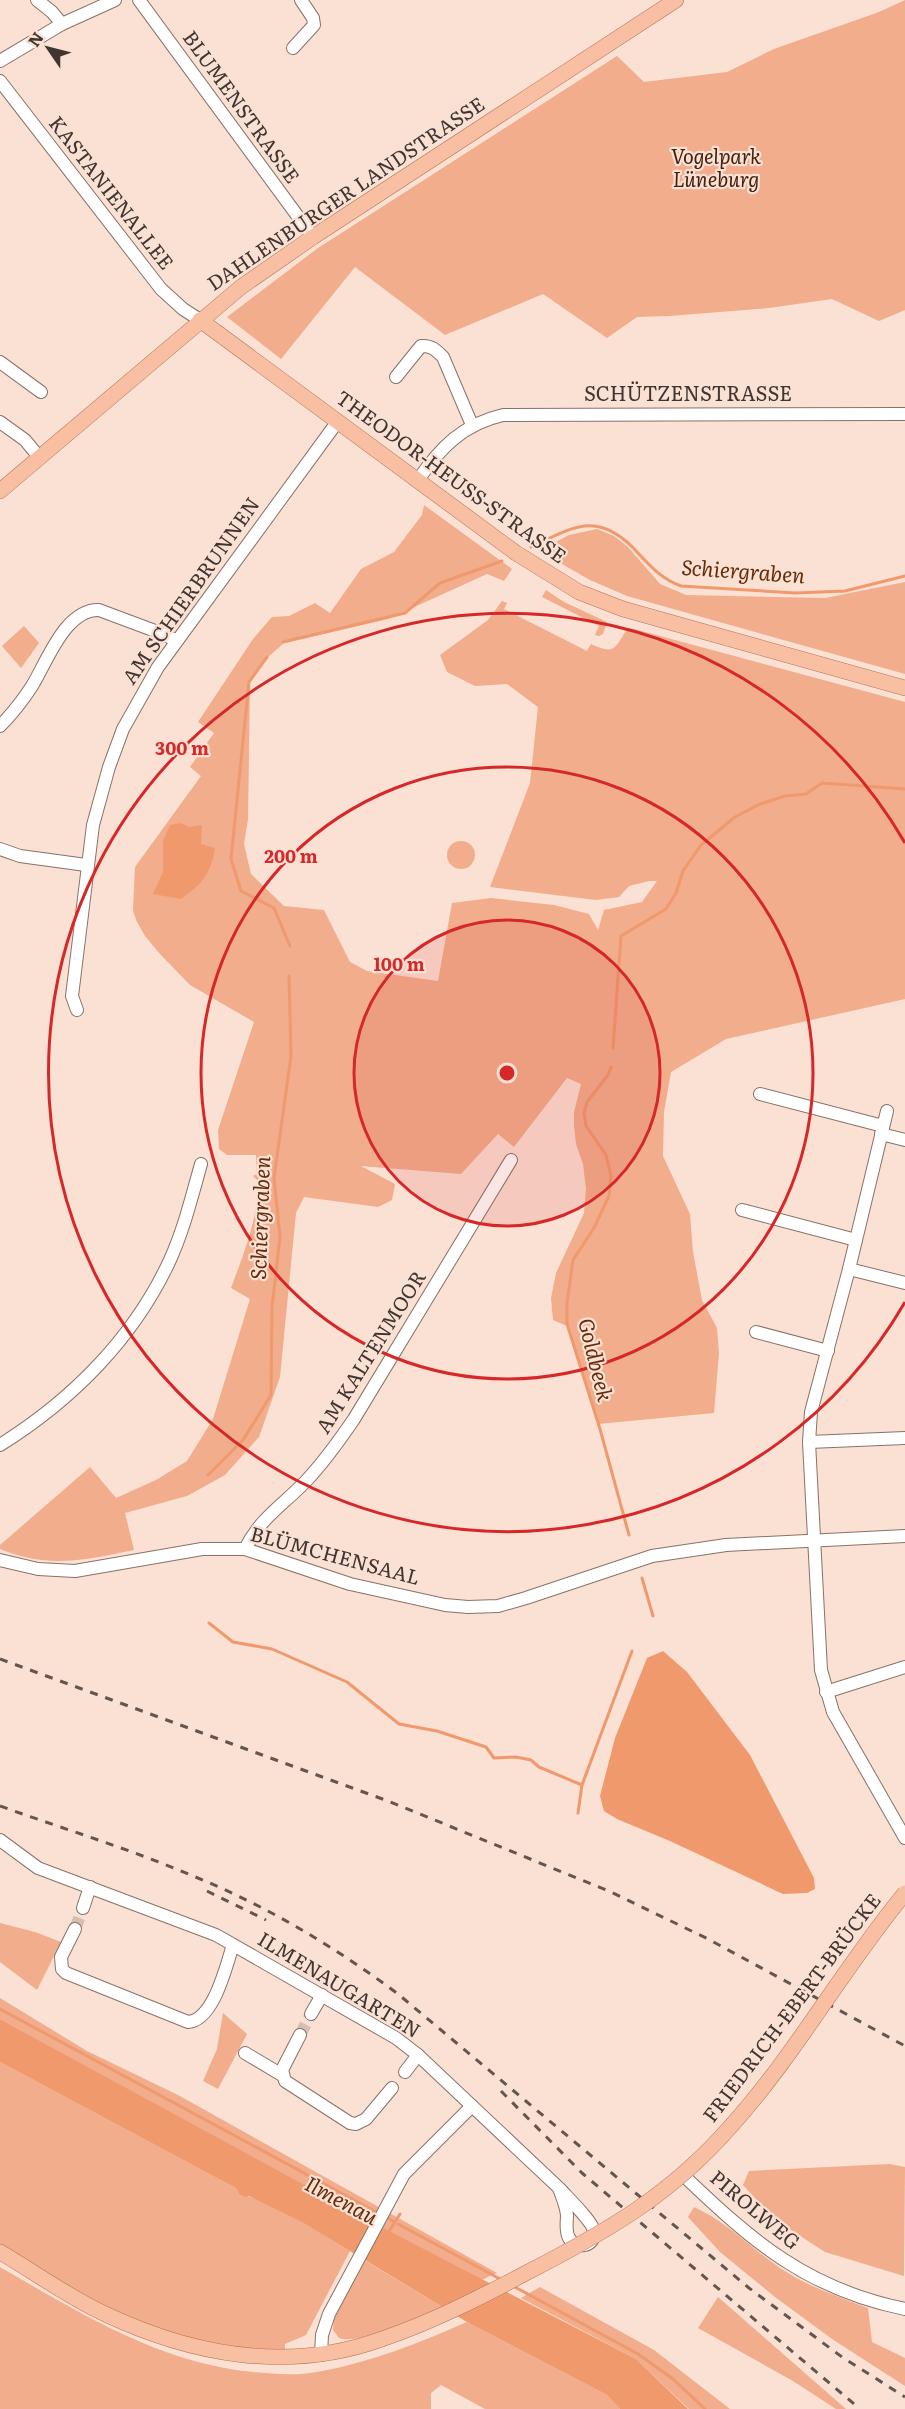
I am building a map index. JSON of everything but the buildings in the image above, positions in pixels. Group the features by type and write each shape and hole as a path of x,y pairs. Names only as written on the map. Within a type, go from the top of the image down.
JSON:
{"main road":[{"name":"DAHLENBURGER LANDSTRASSE","path":"0,490 241,287 667,2"},
{"name":"THEODOR-HEUSS-STRASSE","path":"200,320 516,553 560,581 601,602 905,688"},
{"name":"FRIEDRICH-EBERT-BRÜCKE","path":"0,2253 100,2312 168,2340 242,2355 296,2358 348,2350 382,2339 470,2303 592,2239 639,2210 683,2175 751,2103 905,1893"}],"street":[{"path":"37,0 62,24"},
{"path":"0,61 62,24 115,0"},
{"name":"BLUMENSTRASSE","path":"139,0 313,237"},
{"path":"293,48 314,25 313,18 301,0"},
{"name":"KASTANIENALLEE","path":"0,81 161,289 183,309 200,320"},
{"path":"396,377 421,346 428,346 436,350 443,357 472,425"},
{"path":"0,362 40,392"},
{"name":"SCHÜTZENSTRASSE","path":"418,480 455,435 472,425 503,415 539,413 905,414"},
{"name":"AM SCHIERBRUNNEN","path":"77,1010 72,996 86,865 96,811 113,753 136,703 176,641 338,421"},
{"path":"0,422 25,440 39,457"},
{"path":"0,726 29,690 61,635 80,614 90,610 99,610 166,635 176,641"},
{"path":"0,849 20,856 86,865"},
{"path":"760,1094 882,1130 905,1140"},
{"path":"887,1111 849,1269 811,1412 809,1442 820,1670 833,1712 903,1831"},
{"name":"AM KALTENMOOR","path":"245,1549 262,1520 305,1482 331,1453 512,1160"},
{"path":"0,1445 28,1427 75,1390 106,1358 142,1309 171,1259 183,1227 201,1164"},
{"path":"742,1210 856,1240"},
{"path":"849,1269 905,1283"},
{"path":"756,1332 828,1351"},
{"path":"809,1442 905,1438"},
{"name":"BLÜMCHENSAAL","path":"0,1560 38,1569 75,1571 201,1549 245,1549 350,1584 445,1605 468,1607 498,1606 652,1556 726,1545 905,1536"},
{"path":"826,1692 905,1667"},
{"name":"ILMENAUGARTEN","path":"0,1840 38,1868 194,1926 233,1945 382,2030 418,2055 559,2188"},
{"path":"83,1908 90,1887"},
{"path":"75,1929 61,1957 60,1963 66,1972 188,2022 196,2021 205,2014 216,1993 233,1945"},
{"path":"311,2014 322,1995"},
{"path":"282,2075 286,2060 300,2035"},
{"path":"245,2053 282,2075 285,2081 356,2124 366,2119 392,2088"},
{"path":"405,2072 418,2055"},
{"path":"321,2355 322,2335 328,2314 402,2177 409,2167 472,2106"},
{"name":"PIROLWEG","path":"683,2175 767,2249 798,2270 856,2297 905,2309"}],"green space":[{"name":"Vogelpark Lüneburg","path":"905,0 905,310 879,321 832,299 769,308 637,317 607,338 543,294 445,335 355,267 281,359 227,317 318,248 617,56 644,82 727,72 774,49 879,12"},
{"path":"424,505 512,569 504,581 487,574 388,619 284,643 268,657 250,683 248,819 244,844 251,874 284,906 324,910 350,962 367,971 438,981 452,903 491,898 554,905 589,914 598,930 604,910 642,902 657,881 629,886 619,897 596,900 490,887 530,783 538,707 507,684 475,686 447,672 440,655 488,620 502,601 507,603 504,609 587,651 591,644 599,648 614,648 628,628 905,702 905,999 726,1039 671,1072 664,1112 663,1156 690,1214 693,1252 702,1300 717,1328 719,1353 714,1413 598,1424 567,1326 553,1320 551,1298 556,1273 584,1213 586,1189 574,1126 574,1112 581,1084 567,1078 514,1147 498,1134 461,1174 361,1166 395,1184 392,1200 378,1207 304,1197 296,1213 280,1377 259,1437 225,1475 187,1496 125,1513 134,1550 100,1557 51,1561 34,1559 0,1549 0,1545 90,1467 116,1498 156,1480 187,1461 213,1419 250,1299 231,1288 253,1222 258,1181 253,1176 257,1174 256,1155 227,1155 219,1149 218,1130 254,1022 190,985 145,936 133,910 135,867 201,776 190,767 214,733 198,722 253,639 272,617 289,616 315,603 330,613 361,569 394,552 422,515"},
{"path":"597,529 614,536 628,547 660,584 686,595 825,598 905,582 905,674 627,596 590,580 539,551 569,535"},
{"path":"546,590 564,602 607,622 603,634 595,635 599,626 542,597"},
{"path":"24,626 39,643 21,668 2,646"},
{"path":"461,841 471,845 475,855 471,865 461,869 451,865 447,855 451,845"},
{"path":"0,1923 35,1932 61,1942 37,1990 0,1962"},
{"path":"0,1998 87,2051 178,2095 497,2273 479,2281 0,2019"},
{"path":"223,2013 247,2034 218,2089 203,2081 217,2049"},
{"path":"0,2062 236,2188 239,2194 281,2210 350,2251 306,2335 285,2344 285,2350 219,2345 176,2335 115,2312 0,2244"},
{"path":"889,2164 905,2167 904,2276 825,2252 774,2219 743,2185 749,2171"},
{"path":"694,2207 717,2220 790,2274 823,2291 868,2308 872,2342 905,2358 905,2386 832,2339 720,2252 688,2217"},
{"path":"364,2260 442,2307 375,2334 360,2338 339,2338 333,2330 334,2319"},
{"path":"0,2267 90,2318 153,2347 218,2367 253,2372 301,2374 336,2368 394,2352 467,2322 607,2395 620,2409 485,2409 441,2385 431,2393 431,2409 0,2409"},
{"path":"540,2287 654,2350 730,2409 689,2409 636,2359 521,2298"},
{"path":"718,2297 846,2409 836,2409 793,2381 698,2328"}],"shaded area":[{"path":"180,823 189,827 202,825 201,844 215,848 211,865 204,878 181,899 153,894 163,872 163,841 170,825"},
{"path":"663,1651 687,1672 750,1755 814,1878 815,1889 807,1893 783,1894 604,1811 600,1796 615,1738 647,1658"},
{"path":"0,2019 389,2231 636,2359 688,2409 620,2409 607,2395 467,2322 302,2222 249,2196 239,2194 236,2188 0,2062"}],"waterway":[{"name":"Schiergraben","path":"531,547 574,528 599,527 611,531 624,540 657,572 681,586 795,593 845,591 905,576"},
{"name":"Schiergraben","path":"283,642 405,613 440,583 502,561"},
{"name":"Schiergraben","path":"267,657 249,682 231,859 241,891 274,908 290,946"},
{"name":"Goldbeek","path":"613,1048 621,936 666,909 676,893 683,871 701,845 735,817 760,804 785,796 806,794 822,783 905,789"},
{"name":"Schiergraben","path":"208,1475 243,1440 271,1395 272,1307 280,1237 274,1178 291,1056 289,976"},
{"name":"Goldbeek","path":"611,1067 608,1075 587,1102 584,1113 586,1126 606,1155 611,1176 609,1196 594,1228 573,1260 567,1303 567,1324 600,1429 629,1535"},
{"name":"Goldbeek","path":"642,1578 653,1616"},
{"name":"Schiergraben","path":"209,1623 233,1642 272,1649 347,1682 399,1724 437,1731 486,1747 494,1758 516,1757 531,1760 539,1767 582,1785"},
{"name":"Goldbeek","path":"578,1813 582,1785 632,1651"},
{"name":"Ilmenau","path":"0,2009 378,2213"},
{"name":"Goldbeek","path":"388,2233 400,2214"},
{"name":"Ilmenau","path":"384,2216 393,2221"},
{"path":"398,2224 502,2280"},
{"path":"513,2286 638,2354 673,2379 705,2409"}],"tunnel":[{"path":"75,1929 83,1908"},
{"path":"300,2035 311,2014"}],"railway":[{"path":"0,1659 388,1801 611,1892 708,1939 905,2046"},
{"path":"0,1806 145,1857 220,1888 274,1914 350,1960 398,1994 749,2288 842,2357 905,2397"},
{"path":"207,1891 266,1920"},
{"path":"501,2091 582,2173 860,2409"}]}
